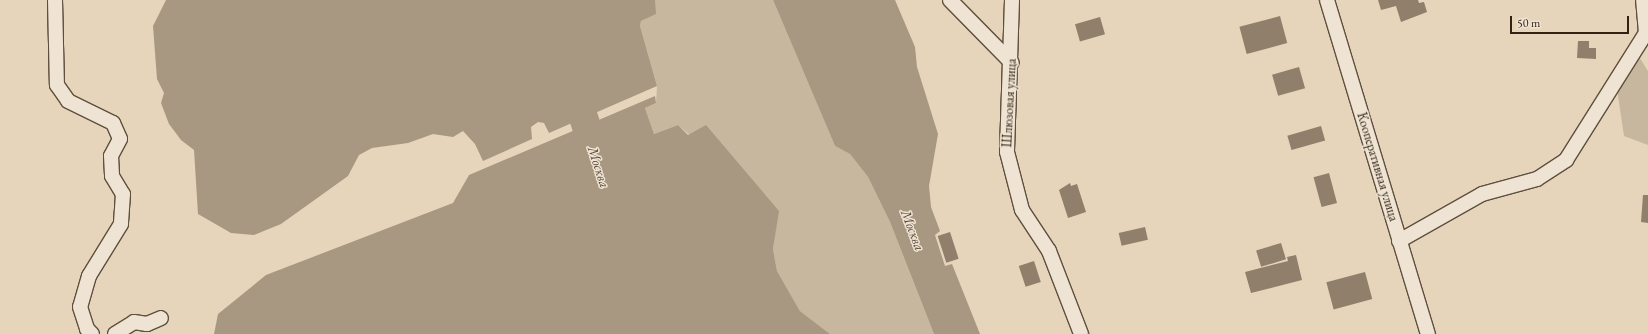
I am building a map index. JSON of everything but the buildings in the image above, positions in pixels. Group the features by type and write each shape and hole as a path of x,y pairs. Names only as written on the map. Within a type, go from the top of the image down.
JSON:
{"street":[{"path":"55,0 57,85 68,101 113,122 120,139 111,156 112,176 123,194 121,224 89,276 80,307 87,329 92,334"},
{"path":"950,0 1012,63"},
{"name":"Шлюзовая улица","path":"1012,0 1012,63 1007,152 1022,210 1049,251 1081,334"},
{"name":"Кооперативная улица","path":"1327,0 1428,334"},
{"path":"1399,241 1482,194 1537,179 1566,160 1646,32 1643,0"},
{"path":"115,334 134,322 147,324 161,318"}],"shaded area":[{"path":"655,0 773,0 835,146 850,154 868,177 890,222 934,334 830,334 800,311 777,271 773,249 778,211 678,125 654,134 645,108 656,103 657,86 640,26 641,21 655,14"},
{"path":"1638,55 1648,71 1648,145 1624,136 1616,82"}],"water":[{"path":"166,0 655,0 656,14 641,21 640,26 657,86 549,133 544,123 538,122 531,127 532,139 483,161 475,144 463,131 453,137 433,134 408,143 372,148 359,155 348,176 281,224 254,235 231,233 198,214 194,150 181,140 169,124 161,103 164,93 157,79 153,26"},
{"path":"773,0 895,0 915,47 917,67 938,134 929,186 931,207 940,231 935,235 945,266 952,264 980,334 934,334 890,222 868,177 850,154 835,146"},
{"path":"655,96 656,103 645,108 654,134 678,125 688,135 706,125 779,211 773,249 777,271 800,311 830,334 214,334 218,314 266,275 453,203 469,175"}],"waterway":[{"name":"Москва","path":"571,80 598,163"}]}
